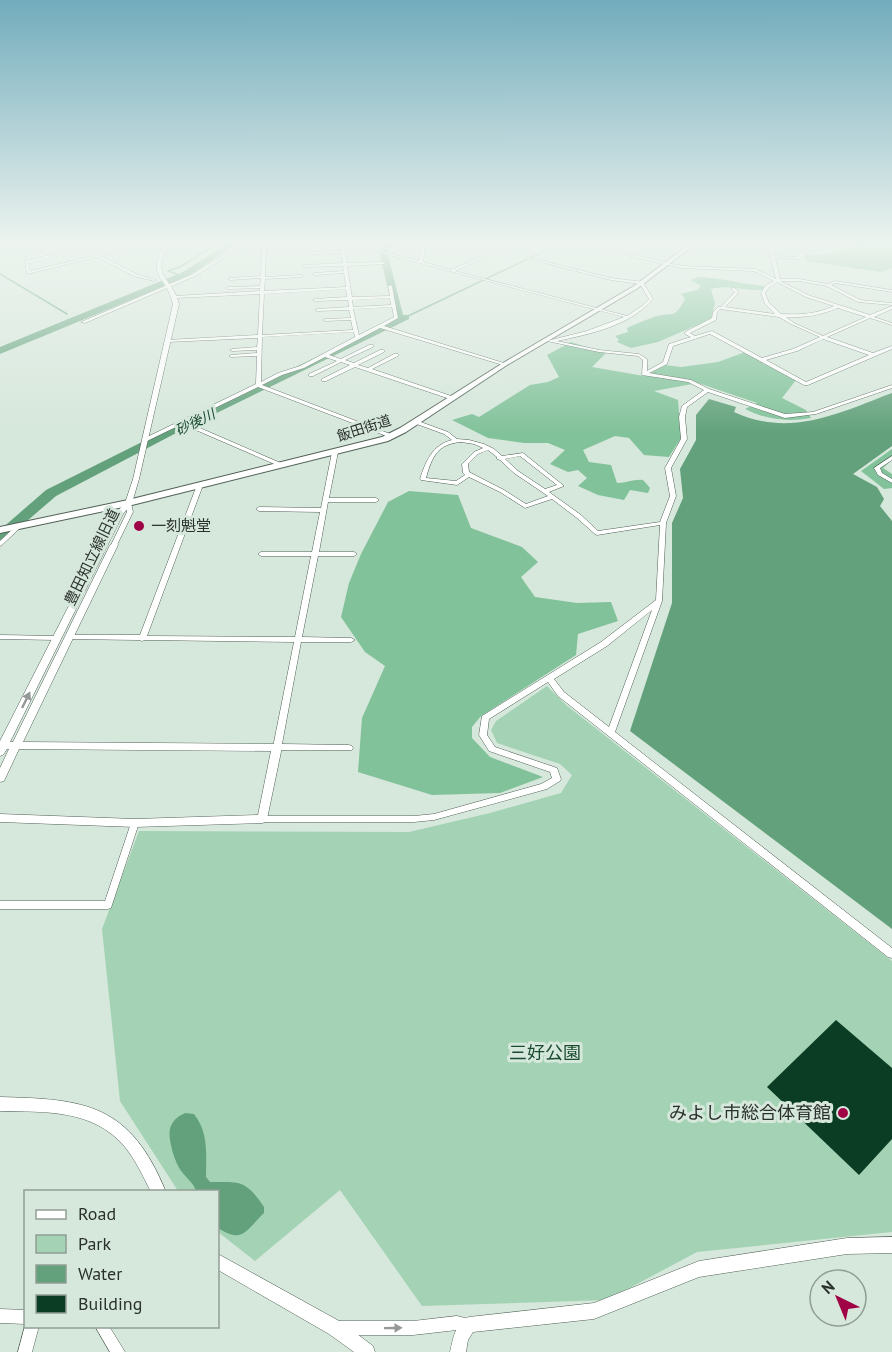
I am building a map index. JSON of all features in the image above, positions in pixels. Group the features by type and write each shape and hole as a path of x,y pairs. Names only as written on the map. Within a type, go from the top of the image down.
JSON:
{"main road":[{"name":"飯田街道","path":"11,527 128,503 391,436 598,309"}],"street":[{"path":"83,322 117,308"},
{"path":"128,503 144,445 175,308"},
{"path":"258,385 261,308"},
{"path":"317,310 349,308"},
{"path":"351,308 357,338"},
{"path":"144,445 183,422 383,327 396,318 394,308"},
{"path":"595,308 628,317"},
{"path":"547,340 628,317 643,308"},
{"path":"694,337 687,333 714,319 715,312 722,308"},
{"path":"723,308 783,317 826,312 834,308"},
{"path":"769,308 825,338 873,355"},
{"path":"845,308 892,324"},
{"path":"762,360 825,338 888,308"},
{"path":"325,320 353,319"},
{"path":"383,327 505,364"},
{"path":"167,341 355,331"},
{"path":"644,374 665,363 669,346 710,332 806,384 892,346"},
{"path":"547,340 599,351 639,355 645,360 644,374"},
{"path":"311,375 371,346"},
{"path":"231,353 260,351"},
{"path":"324,380 382,351"},
{"path":"368,370 396,355"},
{"path":"326,356 452,398"},
{"path":"644,374 689,381 706,390 750,403 776,415 796,417 892,386"},
{"path":"258,385 391,436"},
{"path":"611,733 659,601 663,523 673,496 668,468 684,439 682,417 685,406 706,390"},
{"path":"183,422 281,465"},
{"path":"416,422 446,433 455,440 488,448 508,466 574,511 597,533 663,523"},
{"path":"455,440 440,446 435,452 423,479 454,484 469,475"},
{"path":"488,448 476,453 465,464 466,473 502,491 525,506 552,497"},
{"path":"262,819 335,452"},
{"path":"499,458 521,454 561,486 545,491"},
{"path":"892,458 877,468 879,474 892,481"},
{"path":"142,639 200,485"},
{"path":"326,500 376,500"},
{"name":"豊田知立線旧道","path":"0,778 130,512 128,503"},
{"name":"豊田知立線旧道","path":"1,748 120,513 128,503"},
{"path":"259,510 324,510"},
{"path":"0,544 11,527"},
{"path":"261,554 354,554"},
{"path":"0,818 135,823 262,819 414,819 434,817 544,787 557,779 554,770 492,749 483,735 485,717 604,644 659,601"},
{"path":"0,638 57,638"},
{"path":"69,638 351,640"},
{"path":"549,678 561,694 892,954"},
{"path":"1,748 16,745 348,748"},
{"path":"0,905 108,905 135,823"},
{"path":"0,1104 71,1108 109,1121 128,1137 137,1149 158,1190"},
{"path":"335,1328 413,1328 457,1323 469,1325 594,1311 699,1269 847,1246 892,1245"},
{"path":"219,1263 335,1328 367,1352"},
{"path":"0,1316 24,1317"},
{"path":"458,1352 461,1337 469,1325"},
{"path":"25,1352 31,1328"},
{"path":"102,1328 118,1352"}],"green space":[{"name":"三好公園","path":"547,686 566,705 892,961 892,1232 697,1252 607,1300 422,1306 340,1190 255,1261 219,1233 219,1190 177,1190 120,1101 102,929 139,831 409,832 561,793 572,775 560,764 497,743 491,730 496,721"}],"shaded area":[{"path":"679,308 714,308 711,319 658,342 631,348 617,342 619,340 615,336 628,332 627,328 660,315 675,313"},
{"path":"571,342 606,353 592,367 644,376 666,365 681,367 718,362 745,352 796,380 782,398 806,410 811,418 785,420 761,416 745,409 757,403 698,383 654,391 678,400 681,438 669,457 644,455 629,438 615,436 583,450 589,462 611,465 617,483 643,480 650,488 648,493 630,490 624,500 598,495 578,486 587,478 578,470 568,472 550,464 565,450 548,443 524,443 488,438 452,420 472,414 479,417 530,385 548,382 559,377 547,355"},
{"path":"892,449 892,460 883,468 892,474 892,488 884,489 861,471"},
{"path":"409,491 458,495 471,528 522,547 538,562 521,577 535,597 577,603 611,602 618,621 578,634 576,655 481,716 472,727 472,738 490,757 543,777 500,793 432,795 358,772 362,718 385,666 365,652 341,617 349,583 388,502"}],"water":[{"path":"892,393 892,446 853,474 877,487 884,499 880,506 892,521 892,929 630,731 672,603 672,523 683,498 680,469 696,440 696,415 709,399 736,407 734,412 755,419 775,423 795,423 833,415"},
{"path":"185,1113 194,1114 199,1121 206,1144 206,1177 210,1182 241,1184 252,1191 264,1207 264,1213 243,1233 233,1235 219,1229 219,1190 196,1190 177,1163 170,1142 170,1130 179,1117"}],"building":[{"name":"みよし市総合体育館","path":"836,1020 892,1068 892,1139 859,1175 767,1087"}],"waterway":[{"path":"57,308 67,314"},
{"path":"0,351 104,308"},
{"path":"397,308 400,320"},
{"path":"406,317 425,308"},
{"name":"砂後川","path":"400,320 406,317"},
{"path":"67,320 71,321"},
{"name":"砂後川","path":"0,537 51,493 176,429 400,320"}],"place":[{"name":"一刻魁堂","path":"139,526"},
{"name":"みよし市総合体育館","path":"843,1113"}]}
